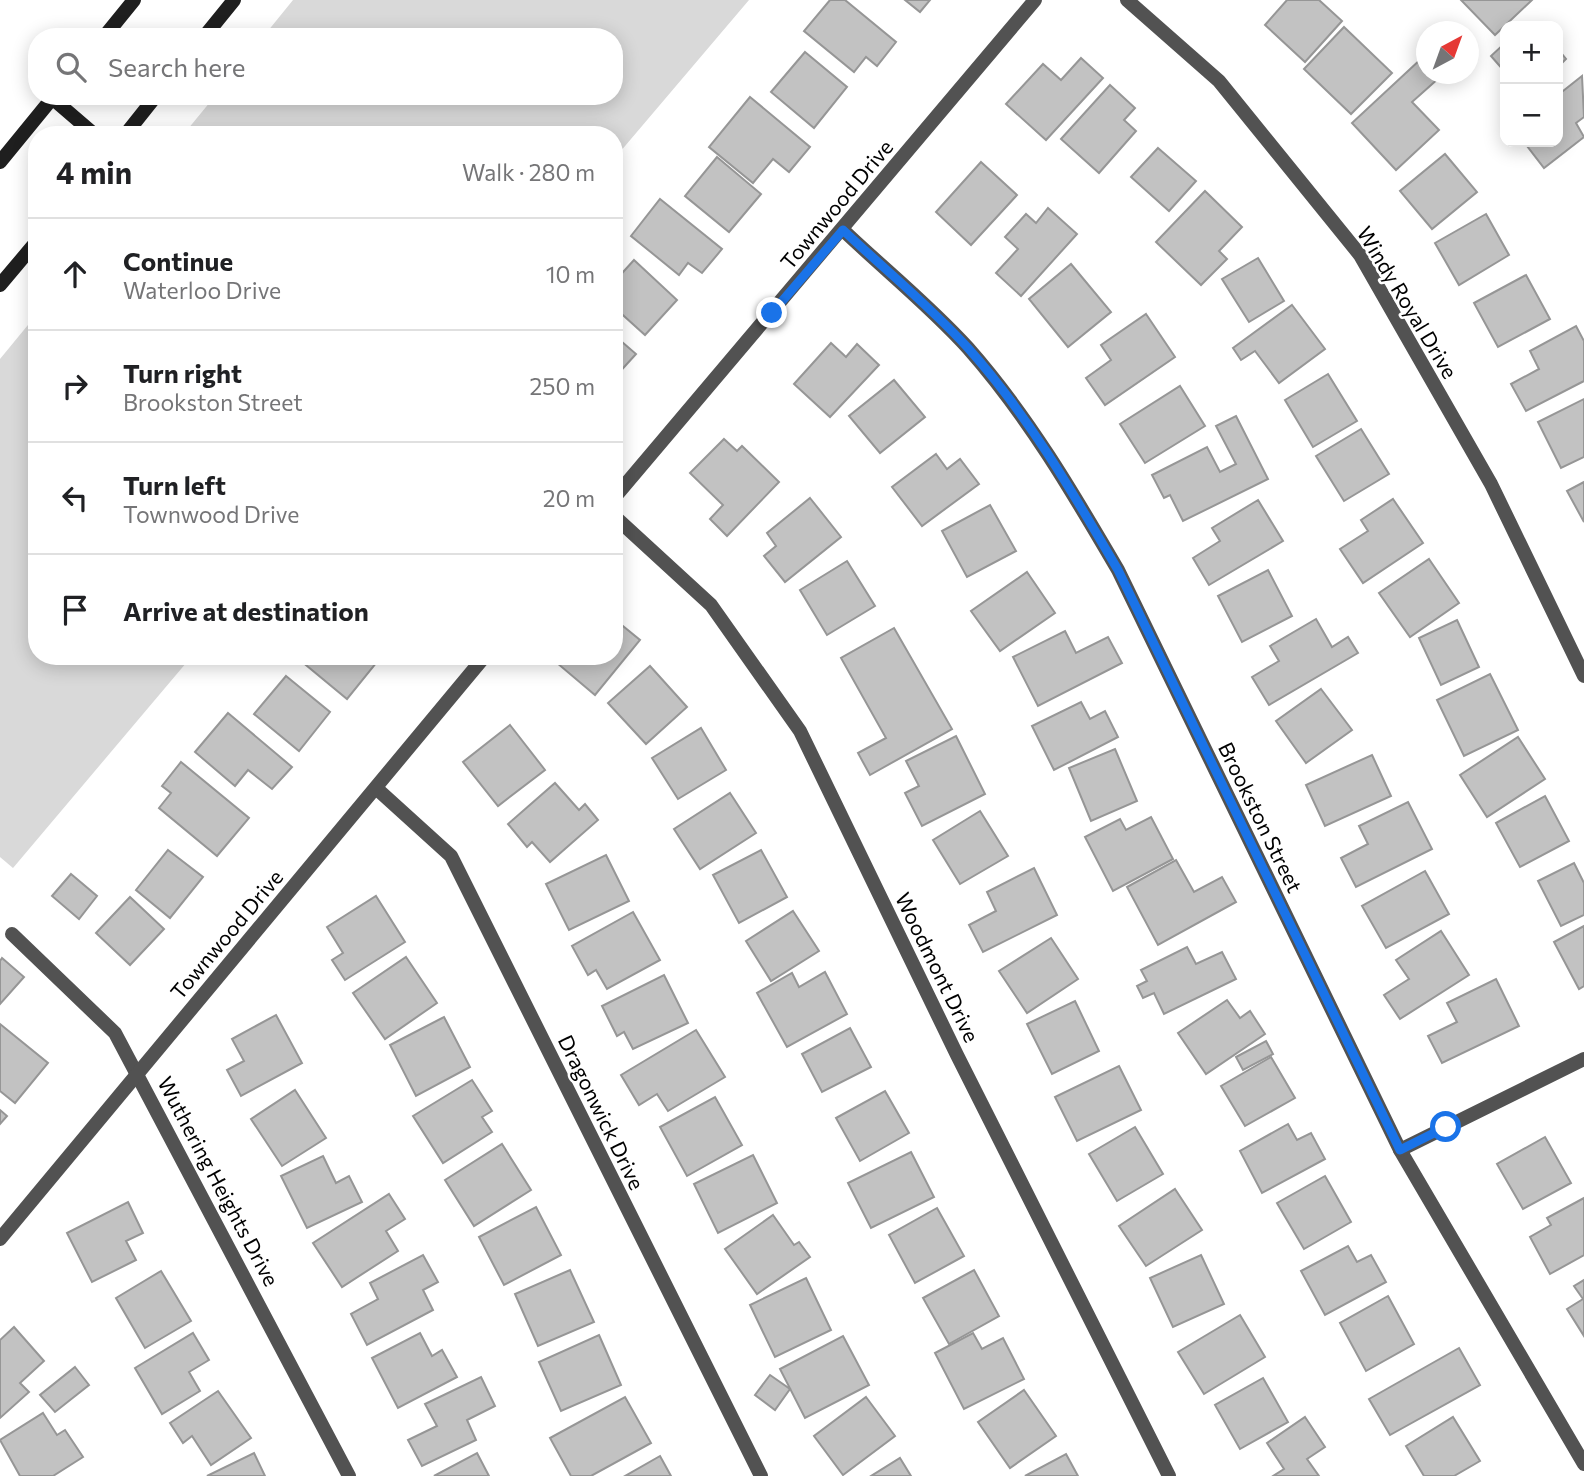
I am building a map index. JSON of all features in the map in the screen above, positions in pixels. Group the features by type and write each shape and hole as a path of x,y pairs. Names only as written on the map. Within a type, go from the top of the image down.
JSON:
{"main road":[{"path":"111,28 134,0"},
{"path":"211,28 234,0"},
{"path":"29,126 46,105"},
{"path":"62,105 85,126"},
{"path":"132,126 149,105"},
{"path":"0,162 28,128"},
{"path":"0,285 28,252"}],"street":[{"name":"Townwood Drive","path":"623,487 1035,0"},
{"name":"Windy Royal Drive","path":"1127,0 1219,81 1360,255 1490,484 1584,676"},
{"name":"Brookston Street","path":"843,230 967,347 1017,409 1066,481 1124,583 1400,1150 1584,1464"},
{"name":"Woodmont Drive","path":"623,524 711,605 800,731 1001,1143 1169,1476"},
{"name":"Townwood Drive","path":"0,1239 478,665"},
{"name":"Dragonwick Drive","path":"376,788 451,856 761,1476"},
{"name":"Wuthering Heights Drive","path":"12,934 115,1033 138,1071 349,1476"},
{"path":"1400,1150 1584,1059"}],"shaded area":[{"path":"293,0 749,0 623,148 623,126 190,126 208,105 623,105 623,28 270,28"},
{"path":"28,325 28,665 184,665 13,868 0,857 0,359"}],"building":[{"path":"830,0 845,0 896,42 877,66 866,57 854,72 804,31"},
{"path":"905,0 930,0 920,12"},
{"path":"1287,0 1319,0 1342,21 1305,62 1265,25"},
{"path":"1461,0 1532,0 1510,21 1500,21 1500,30 1495,35"},
{"path":"1344,27 1392,73 1351,114 1304,69"},
{"path":"1500,48 1500,66 1491,56"},
{"path":"805,52 847,87 814,128 771,92"},
{"path":"1081,58 1103,78 1046,140 1006,104 1043,64 1061,80"},
{"path":"1416,64 1416,84 1432,84 1412,102 1439,130 1396,170 1352,123"},
{"path":"1582,76 1584,117 1576,123 1584,137 1544,168 1528,147 1563,147 1563,91"},
{"path":"1110,85 1135,108 1124,120 1136,131 1099,173 1061,139"},
{"path":"750,97 810,147 789,172 773,159 753,183 709,147"},
{"path":"1158,148 1196,181 1169,211 1131,177"},
{"path":"1445,154 1477,192 1432,229 1400,191"},
{"path":"717,157 761,194 729,232 685,196"},
{"path":"981,162 1017,195 971,245 936,212"},
{"path":"1205,191 1242,227 1219,251 1227,259 1201,285 1156,242"},
{"path":"660,199 722,249 702,273 688,263 679,275 631,236"},
{"path":"1048,208 1077,234 1021,296 996,273 1018,249 1005,237 1026,214 1036,223"},
{"path":"1486,214 1509,255 1459,285 1435,243"},
{"path":"1258,258 1284,301 1249,322 1222,279"},
{"path":"634,260 677,300 645,335 623,315 623,272"},
{"path":"1071,264 1111,312 1068,347 1029,299"},
{"path":"1526,275 1550,319 1498,347 1474,303"},
{"path":"1292,305 1325,349 1279,383 1255,351 1241,360 1233,348"},
{"path":"1146,314 1175,357 1105,405 1086,378 1111,360 1101,345"},
{"path":"1576,326 1584,341 1584,381 1526,411 1511,384 1539,369 1530,351"},
{"path":"623,343 636,354 623,368"},
{"path":"831,343 846,357 857,344 879,365 830,417 794,384"},
{"path":"1328,374 1357,421 1313,447 1285,400"},
{"path":"894,380 925,417 880,453 849,416"},
{"path":"1180,386 1205,426 1145,463 1120,424"},
{"path":"1584,399 1584,457 1561,468 1538,422"},
{"path":"1236,416 1268,479 1183,521 1170,495 1164,498 1152,475 1207,447 1220,472 1236,464 1216,426"},
{"path":"1361,429 1389,474 1344,501 1316,456"},
{"path":"724,439 737,451 742,446 779,482 727,536 710,519 723,505 690,473"},
{"path":"936,454 947,469 960,459 979,484 922,526 892,487"},
{"path":"1584,482 1584,522 1567,491"},
{"path":"810,498 841,537 785,582 764,556 776,546 767,533"},
{"path":"1393,499 1423,543 1363,583 1340,549 1368,531 1361,520"},
{"path":"1258,500 1283,541 1209,585 1193,558 1220,541 1212,528"},
{"path":"990,505 1016,551 967,577 942,531"},
{"path":"1429,559 1459,603 1410,637 1379,593"},
{"path":"847,561 875,606 827,635 800,590"},
{"path":"1268,570 1292,616 1242,642 1218,596"},
{"path":"1027,572 1055,613 1000,651 971,611"},
{"path":"1316,619 1332,647 1348,637 1358,653 1269,705 1252,677 1279,661 1270,646"},
{"path":"1457,620 1479,667 1441,685 1419,638"},
{"path":"623,626 640,640 623,661"},
{"path":"894,628 952,729 870,775 858,753 886,738 841,658"},
{"path":"1065,631 1076,653 1108,637 1122,663 1038,706 1013,657"},
{"path":"306,665 375,665 347,699"},
{"path":"559,665 620,665 595,695"},
{"path":"650,666 687,707 646,744 608,703"},
{"path":"1490,674 1518,730 1464,756 1437,700"},
{"path":"286,676 330,712 299,751 254,714"},
{"path":"1321,689 1352,730 1306,763 1276,721"},
{"path":"1081,702 1090,719 1105,711 1118,737 1054,770 1032,726"},
{"path":"228,713 292,767 272,789 248,770 235,786 195,752"},
{"path":"510,725 545,770 498,806 463,762"},
{"path":"701,728 726,770 678,799 652,758"},
{"path":"956,736 985,794 922,826 905,793 919,786 906,761"},
{"path":"1518,737 1545,779 1487,817 1460,775"},
{"path":"1115,749 1137,801 1091,821 1069,768"},
{"path":"1372,755 1391,796 1325,826 1306,785"},
{"path":"181,762 249,818 217,856 159,808 171,793 162,786"},
{"path":"555,783 579,810 585,804 598,820 550,862 532,842 527,847 508,824"},
{"path":"730,793 756,833 700,869 674,829"},
{"path":"1545,796 1569,841 1520,867 1496,823"},
{"path":"1408,802 1432,849 1356,887 1341,858 1368,844 1359,826"},
{"path":"980,811 1008,856 960,884 933,840"},
{"path":"1151,817 1173,859 1113,891 1085,837 1120,819 1126,830"},
{"path":"168,850 203,877 170,918 136,890"},
{"path":"761,850 787,897 739,923 713,875"},
{"path":"606,855 629,901 569,930 546,884"},
{"path":"1176,860 1194,892 1222,877 1236,902 1158,945 1127,887"},
{"path":"1574,863 1584,883 1584,915 1561,926 1538,881"},
{"path":"1034,868 1057,915 983,952 969,925 996,911 987,892"},
{"path":"1425,871 1449,914 1386,948 1362,906"},
{"path":"71,874 97,896 79,919 52,896"},
{"path":"376,896 405,942 345,980 332,960 343,953 327,927"},
{"path":"130,897 164,929 130,965 96,933"},
{"path":"793,911 819,951 771,981 746,941"},
{"path":"633,912 660,960 607,989 596,970 588,975 572,946"},
{"path":"1584,926 1584,986 1579,989 1554,942"},
{"path":"1441,931 1469,975 1400,1019 1384,995 1409,979 1396,960"},
{"path":"1051,938 1078,979 1027,1013 999,971"},
{"path":"1187,947 1196,964 1222,952 1236,979 1164,1014 1154,993 1143,998 1137,986 1147,981 1141,970"},
{"path":"406,957 437,1003 385,1039 353,993"},
{"path":"2,958 24,977 0,1004 0,961"},
{"path":"825,972 847,1014 787,1047 757,993 792,973 799,987"},
{"path":"664,975 688,1023 633,1049 624,1032 617,1036 602,1006"},
{"path":"1496,979 1519,1026 1442,1063 1428,1036 1457,1022 1447,1003"},
{"path":"1227,1000 1240,1018 1250,1011 1265,1034 1206,1074 1178,1033"},
{"path":"1075,1001 1099,1051 1052,1074 1027,1024"},
{"path":"276,1015 302,1063 241,1096 227,1070 244,1061 232,1039"},
{"path":"444,1017 470,1067 416,1096 390,1045"},
{"path":"0,1024 48,1063 15,1103 0,1091"},
{"path":"850,1028 871,1067 822,1092 802,1054"},
{"path":"696,1030 725,1077 668,1111 657,1094 639,1105 621,1075"},
{"path":"1266,1041 1273,1054 1243,1070 1236,1057"},
{"path":"1271,1057 1295,1098 1245,1126 1221,1086"},
{"path":"1119,1066 1141,1110 1077,1141 1055,1097"},
{"path":"472,1080 492,1111 482,1117 492,1132 443,1163 413,1116"},
{"path":"295,1090 326,1138 282,1166 251,1119"},
{"path":"885,1091 909,1133 860,1161 836,1118"},
{"path":"715,1097 742,1145 687,1176 660,1127"},
{"path":"0,1110 7,1116 0,1124"},
{"path":"1288,1124 1297,1140 1311,1133 1325,1159 1262,1193 1240,1151"},
{"path":"1135,1127 1163,1174 1117,1201 1089,1154"},
{"path":"1545,1137 1571,1183 1523,1209 1497,1164"},
{"path":"502,1144 531,1190 474,1226 445,1180"},
{"path":"911,1152 934,1197 871,1228 848,1183"},
{"path":"753,1155 777,1203 718,1233 694,1184"},
{"path":"323,1156 336,1183 349,1176 362,1202 307,1228 281,1176"},
{"path":"1325,1176 1351,1222 1304,1249 1277,1203"},
{"path":"1175,1189 1202,1230 1146,1266 1119,1226"},
{"path":"389,1194 405,1219 386,1231 398,1251 342,1287 313,1243"},
{"path":"1584,1198 1584,1255 1550,1274 1530,1237 1551,1225 1547,1218"},
{"path":"128,1202 143,1233 126,1241 136,1260 92,1282 67,1233"},
{"path":"536,1207 561,1255 504,1285 479,1237"},
{"path":"937,1208 964,1256 915,1283 889,1235"},
{"path":"773,1215 794,1245 799,1242 810,1257 757,1294 725,1249"},
{"path":"1348,1246 1357,1262 1371,1255 1386,1282 1325,1315 1301,1271"},
{"path":"423,1255 438,1282 423,1290 433,1310 367,1345 351,1314 378,1299 370,1283"},
{"path":"1201,1255 1224,1304 1173,1327 1150,1278"},
{"path":"570,1270 594,1322 538,1346 515,1294"},
{"path":"974,1270 999,1316 949,1344 923,1298"},
{"path":"161,1271 191,1321 145,1348 116,1298"},
{"path":"806,1278 831,1330 775,1357 750,1305"},
{"path":"1584,1280 1584,1336 1567,1309 1583,1299 1574,1286"},
{"path":"1388,1296 1414,1344 1366,1371 1340,1323"},
{"path":"1240,1315 1265,1357 1204,1394 1178,1352"},
{"path":"14,1327 44,1361 20,1383 29,1392 0,1418 0,1340"},
{"path":"193,1333 209,1360 189,1372 200,1391 162,1414 135,1368"},
{"path":"420,1333 432,1356 442,1350 457,1377 398,1408 372,1358"},
{"path":"973,1333 982,1349 1003,1338 1024,1379 964,1409 935,1353"},
{"path":"599,1335 621,1385 561,1411 539,1362"},
{"path":"843,1336 869,1385 805,1418 780,1369"},
{"path":"1459,1348 1480,1385 1390,1435 1369,1399"},
{"path":"75,1367 89,1385 55,1412 40,1395"},
{"path":"770,1375 790,1389 775,1410 755,1395"},
{"path":"481,1377 495,1406 467,1420 476,1440 422,1466 408,1440 437,1426 425,1404"},
{"path":"1263,1378 1288,1422 1240,1449 1215,1405"},
{"path":"1024,1390 1056,1436 1010,1468 978,1422"},
{"path":"218,1391 251,1438 211,1465 192,1436 183,1443 170,1423"},
{"path":"625,1397 651,1443 591,1476 571,1476 550,1438"},
{"path":"866,1397 895,1436 843,1475 814,1436"},
{"path":"43,1413 57,1435 65,1430 83,1457 53,1476 20,1476 0,1440"},
{"path":"1305,1417 1325,1447 1307,1459 1319,1476 1273,1476 1284,1469 1267,1443"},
{"path":"1453,1417 1480,1461 1454,1476 1424,1476 1406,1446"},
{"path":"254,1453 265,1476 207,1476"},
{"path":"477,1453 489,1476 434,1476"},
{"path":"1066,1454 1078,1476 1025,1476"},
{"path":"660,1456 671,1476 625,1476"},
{"path":"900,1458 911,1476 871,1476"}],"route":[{"path":"772,313 843,230 967,347 1017,409 1066,481 1118,570 1400,1150 1446,1127"}]}
